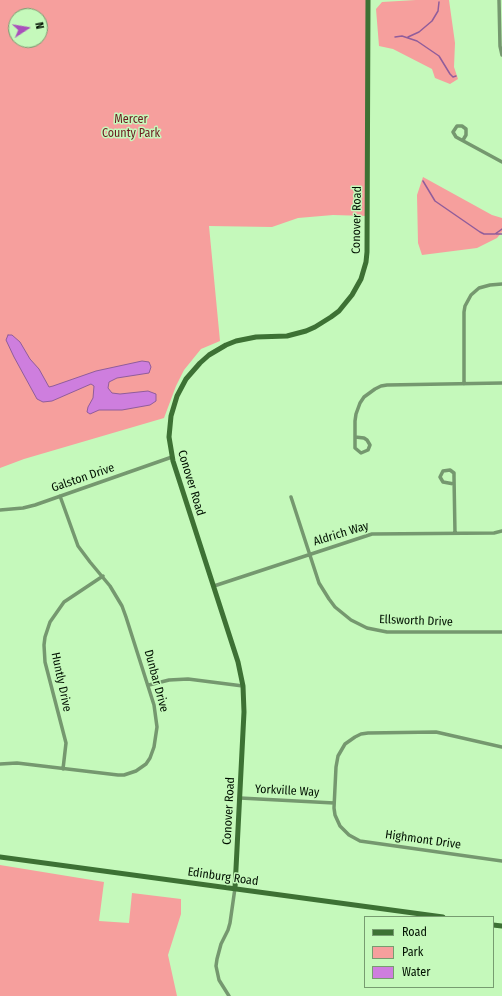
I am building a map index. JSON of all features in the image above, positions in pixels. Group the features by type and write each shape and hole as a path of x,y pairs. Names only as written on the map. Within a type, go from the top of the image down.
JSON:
{"street":[{"name":"Conover Road","path":"235,888 244,712 243,686 238,662 172,457 169,437 170,424 174,406 186,379 200,363 217,350 236,341 256,337 287,336 315,327 323,323 338,311 352,295 361,279 365,267 367,252 368,0"},
{"path":"499,0 500,46 502,55"},
{"path":"463,140 466,129 462,126 457,126 454,129 454,135 502,162"},
{"path":"464,384 465,306 471,295 479,288 502,284"},
{"path":"355,438 364,438 367,440 370,445 368,450 361,453 356,450 355,438 355,421 358,408 364,397 375,389 387,385 502,384"},
{"name":"Galston Drive","path":"0,510 22,508 172,457"},
{"path":"454,484 443,482 440,477 443,471 448,470 452,472 454,477 455,533"},
{"name":"Dunbar Drive","path":"0,764 17,763 124,775 136,771 146,764 152,753 157,727 154,705 122,606 103,576 78,546 60,496"},
{"name":"Ellsworth Drive","path":"291,497 319,583 329,599 342,614 351,620 377,631 397,633 502,632"},
{"name":"Aldrich Way","path":"214,586 378,533 455,533 502,531"},
{"name":"Huntly Drive","path":"64,769 66,743 45,662 45,637 52,618 64,602 103,576"},
{"path":"149,686 169,680 188,679 243,686"},
{"path":"334,803 338,756 345,744 361,734 436,732 502,747"},
{"name":"Yorkville Way","path":"240,798 334,803"},
{"name":"Highmont Drive","path":"334,803 337,821 344,831 354,839 366,843 502,861"},
{"name":"Edinburg Road","path":"0,857 436,916"},
{"path":"229,996 217,974 217,959 221,944 230,923 235,888"}],"green space":[{"name":"Mercer County Park","path":"0,0 368,0 367,216 333,215 298,218 272,227 209,226 220,341 201,349 184,370 176,386 164,418 24,459 0,468"},
{"path":"449,0 455,43 454,67 458,79 450,84 435,78 432,69 393,49 379,46 376,9 382,2"},
{"path":"423,177 492,215 502,218 502,232 497,238 477,248 422,255 418,243 417,195"},
{"path":"0,865 104,882 99,921 129,923 132,893 181,899 181,914 168,955 177,996 0,996"}],"water":[{"path":"8,335 12,335 20,342 30,359 39,369 49,387 96,371 142,361 149,362 151,367 149,373 117,378 109,382 108,388 112,393 120,394 148,391 156,394 156,401 150,405 122,410 99,410 90,414 87,412 93,398 94,386 91,384 52,401 43,402 37,399 14,357 6,340"}],"waterway":[{"path":"408,37 419,32 432,21 438,11 439,2"},
{"path":"395,37 402,36 417,41 439,56 450,74 453,77 456,76"},
{"path":"423,181 435,201 480,232 484,234 495,234 502,229"},
{"path":"496,234 502,234"}]}
